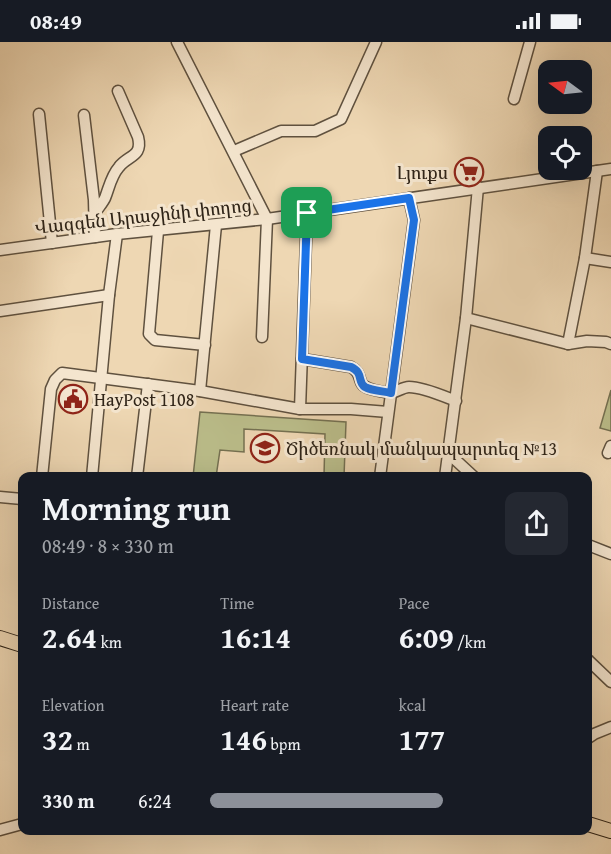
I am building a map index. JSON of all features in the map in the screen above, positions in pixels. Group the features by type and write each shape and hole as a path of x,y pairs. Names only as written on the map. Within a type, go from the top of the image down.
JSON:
{"main road":[{"path":"0,638 18,641"},
{"path":"592,825 611,831"}],"street":[{"path":"177,42 267,219 262,337"},
{"path":"234,151 281,131 315,132 341,119 376,42"},
{"path":"514,99 530,42"},
{"path":"94,215 118,167 138,150 140,144 118,91"},
{"path":"39,114 52,243"},
{"path":"84,114 94,200 95,237"},
{"name":"Վազգեն Արաջինի փողոց","path":"0,250 117,234 267,219 611,169"},
{"path":"568,344 585,258 597,171"},
{"path":"446,472 466,318 478,187"},
{"path":"381,472 414,220 409,198"},
{"path":"300,409 307,213"},
{"path":"200,392 216,225"},
{"path":"158,231 149,334 155,340 205,345"},
{"path":"92,472 117,234"},
{"path":"585,258 611,262"},
{"path":"0,311 109,295"},
{"path":"466,318 568,344 587,341 611,344"},
{"path":"302,359 356,369 366,388 391,393 410,387 456,401"},
{"path":"43,472 51,389 55,380 62,373 102,377 300,409 388,412"},
{"path":"138,472 148,384"},
{"path":"448,453 469,472"},
{"path":"0,496 18,498"},
{"path":"592,547 611,554"},
{"path":"592,664 611,682"},
{"path":"592,735 611,727"},
{"path":"0,830 18,825"}],"green space":[{"path":"611,390 611,431 600,428"},
{"path":"200,412 346,422 344,472 324,472 325,434 244,429 244,452 220,450 217,472 194,472"}],"place":[{"name":"Լյուքս","path":"469,172"},
{"name":"HayPost 1108","path":"73,399"},
{"name":"Ծիծեռնակ մանկապարտեզ №13","path":"265,448"}],"route":[{"path":"409,198 414,220 391,393 366,388 356,369 351,367 302,359 307,213 409,198"}]}
